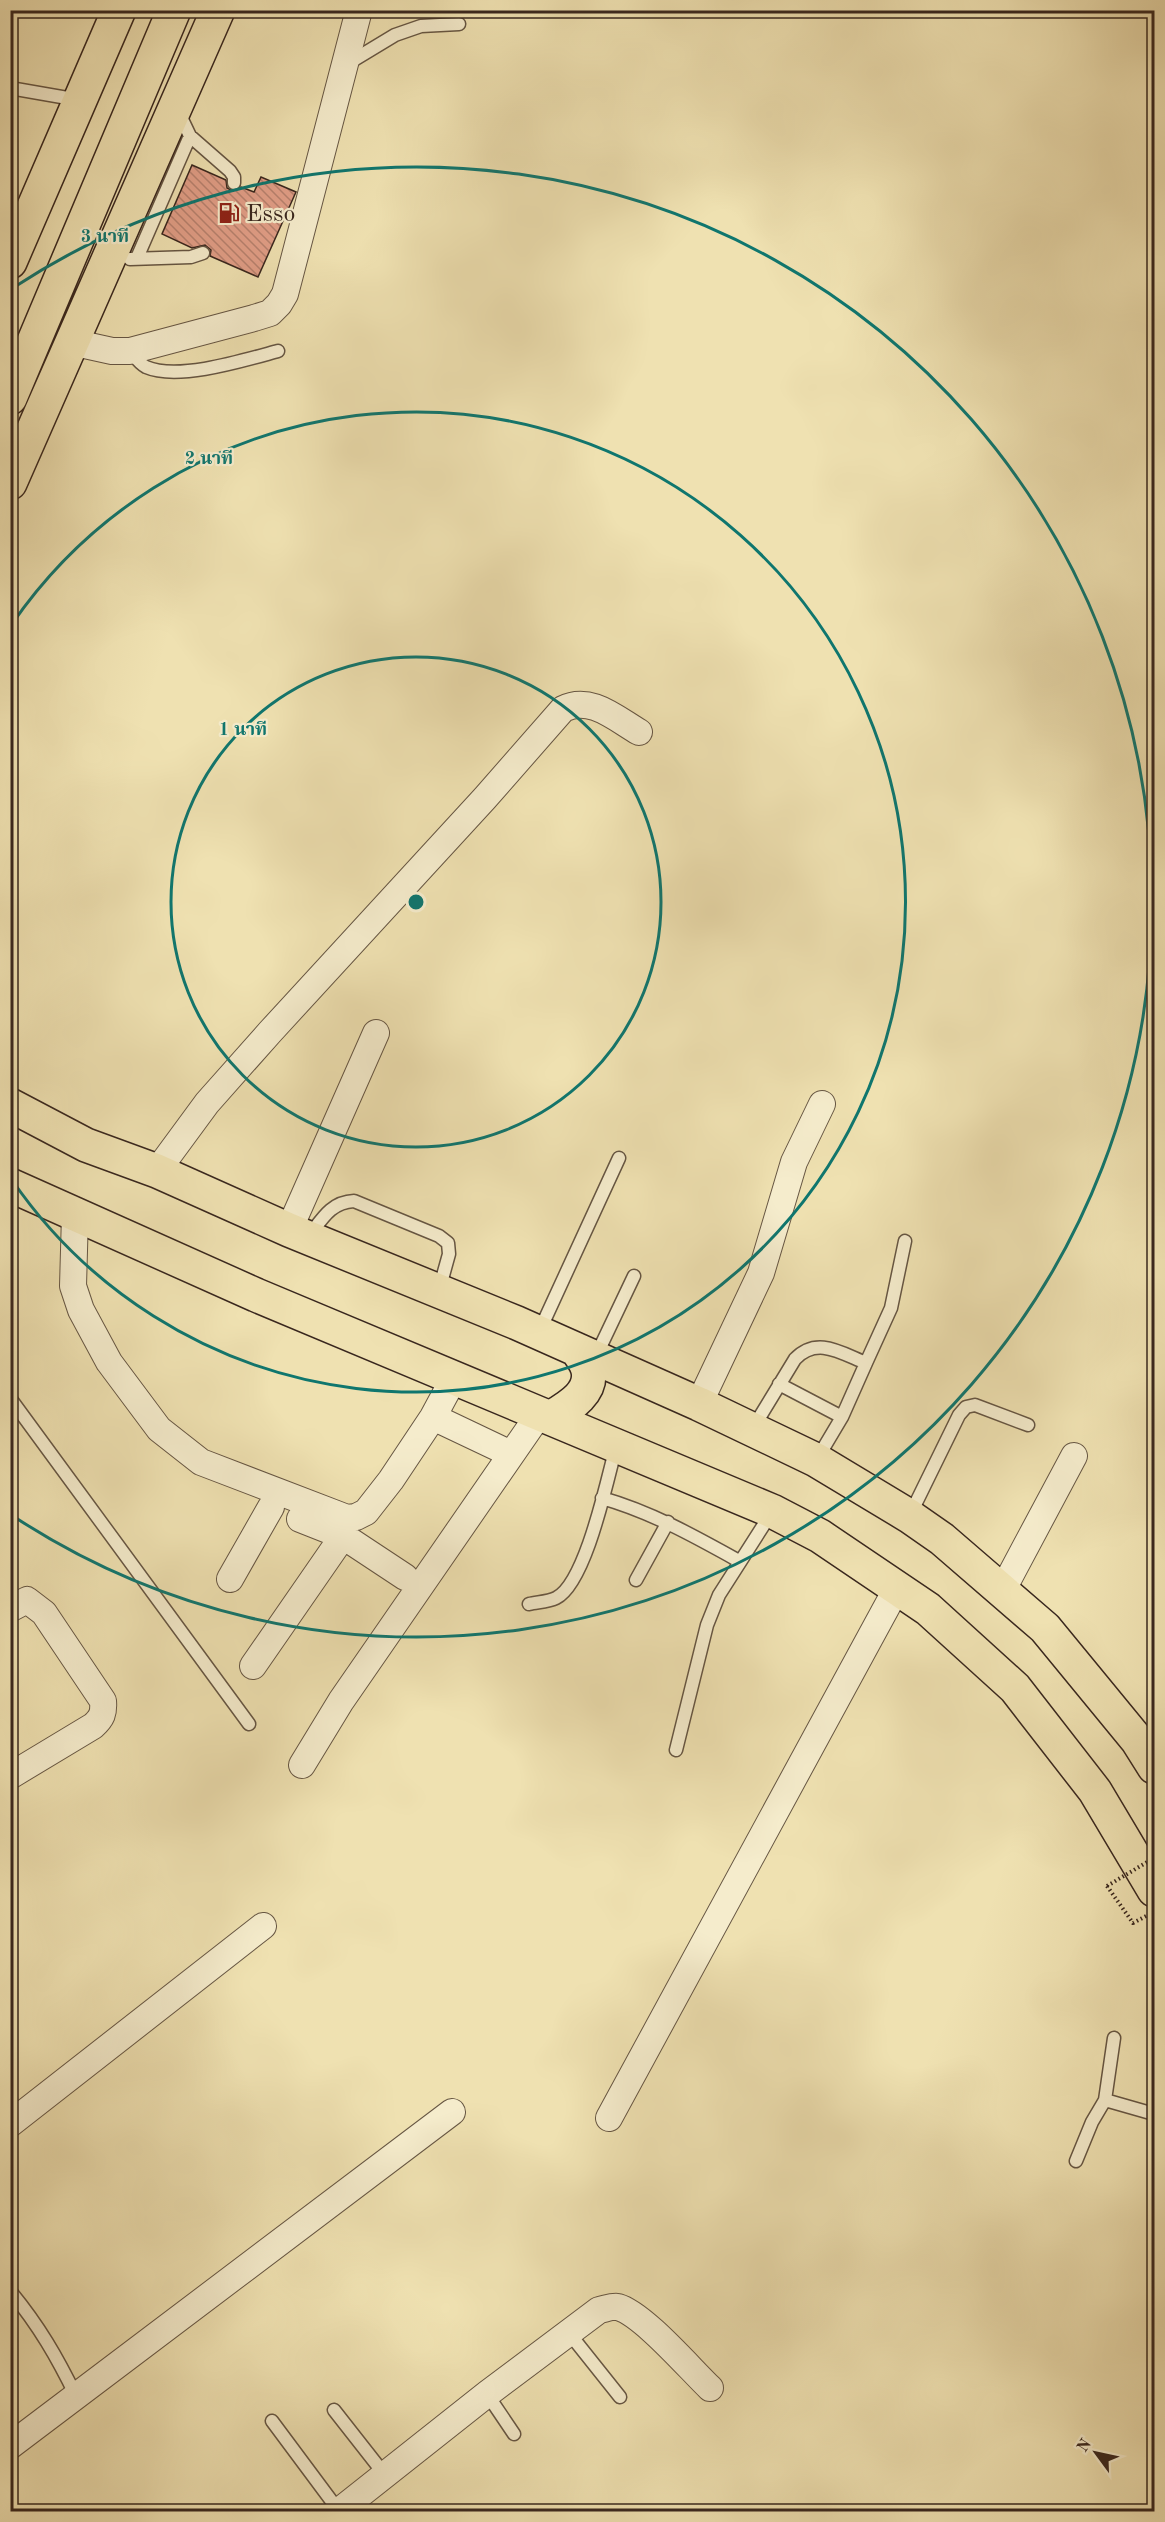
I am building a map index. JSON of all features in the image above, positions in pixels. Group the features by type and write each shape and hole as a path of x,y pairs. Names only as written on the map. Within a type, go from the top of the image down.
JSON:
{"main road":[{"path":"10,262 119,10"},
{"path":"10,398 174,10"},
{"path":"10,483 72,342 122,259 176,106 218,10"},
{"path":"10,1105 86,1145"},
{"path":"10,1115 157,1171 539,1333 699,1404 816,1460 909,1516 942,1539 1045,1628 1137,1740 1155,1767"},
{"path":"10,1185 256,1295 772,1511 820,1536 928,1609 1015,1688 1095,1791 1155,1890"},
{"path":"545,1415 574,1403 583,1393 588,1381 586,1354"}],"street":[{"path":"72,342 112,351 130,351 270,313 279,304 285,294 298,252 359,10"},
{"path":"157,1171 207,1103 563,709 574,703 588,704 639,732"},
{"path":"299,1233 376,1033"},
{"path":"699,1404 761,1273 794,1162 822,1104"},
{"path":"75,1215 73,1286 81,1310 109,1362 159,1429 201,1462 346,1518 356,1517 366,1512 385,1488 433,1417 454,1378"},
{"path":"302,1765 341,1701 511,1454 545,1415"},
{"path":"433,1417 511,1454"},
{"path":"1002,1591 1074,1456"},
{"path":"227,1473 244,1490 271,1507 343,1536 405,1577"},
{"path":"230,1579 271,1507"},
{"path":"253,1666 343,1536"},
{"path":"341,1701 343,1671 405,1577 426,1550 438,1544 451,1542"},
{"path":"609,2118 897,1588"},
{"path":"10,1609 27,1600 44,1613 103,1701 104,1711 102,1718 93,1726 10,1776"},
{"path":"10,2124 263,1926"},
{"path":"10,2446 452,2112"},
{"path":"338,2511 599,2310 616,2307 631,2314 655,2334 710,2388"}],"lane":[{"path":"346,65 395,35 421,26 459,24"},
{"path":"10,88 80,100"},
{"path":"176,106 190,136 230,171 234,177 234,183"},
{"path":"122,259 190,136"},
{"path":"122,259 191,257 203,253"},
{"path":"130,351 144,366 158,370 191,371 243,361 278,351"},
{"path":"539,1333 619,1158"},
{"path":"299,1233 331,1208 343,1202 354,1201 420,1228 439,1236 448,1243 449,1254 439,1291"},
{"path":"816,1460 842,1418 891,1308 905,1241"},
{"path":"586,1354 634,1276"},
{"path":"753,1430 779,1384 795,1359 804,1350 812,1346 829,1349 866,1363"},
{"path":"779,1384 842,1418"},
{"path":"10,1398 249,1724"},
{"path":"909,1516 959,1415 966,1407 975,1405 1028,1425"},
{"path":"529,1604 555,1599 563,1593 573,1578 589,1545 616,1446"},
{"path":"602,1498 634,1507 668,1522 739,1561"},
{"path":"676,1750 707,1625 719,1595 772,1511"},
{"path":"636,1580 668,1522"},
{"path":"1076,2161 1092,2122 1105,2100 1114,2038"},
{"path":"1105,2100 1155,2114"},
{"path":"11,2292 37,2323 54,2350 76,2396"},
{"path":"569,2333 620,2397"},
{"path":"487,2394 514,2434"},
{"path":"334,2410 385,2475"},
{"path":"272,2421 338,2511"}],"path":[{"path":"1155,1858 1107,1886 1133,1923 1155,1912"}],"building":[{"name":"Esso","path":"192,165 226,180 227,188 233,191 241,187 254,192 261,177 296,192 258,277 210,256 211,250 205,245 192,248 162,234"}],"place":[{"name":"Esso","path":"229,213"}]}
